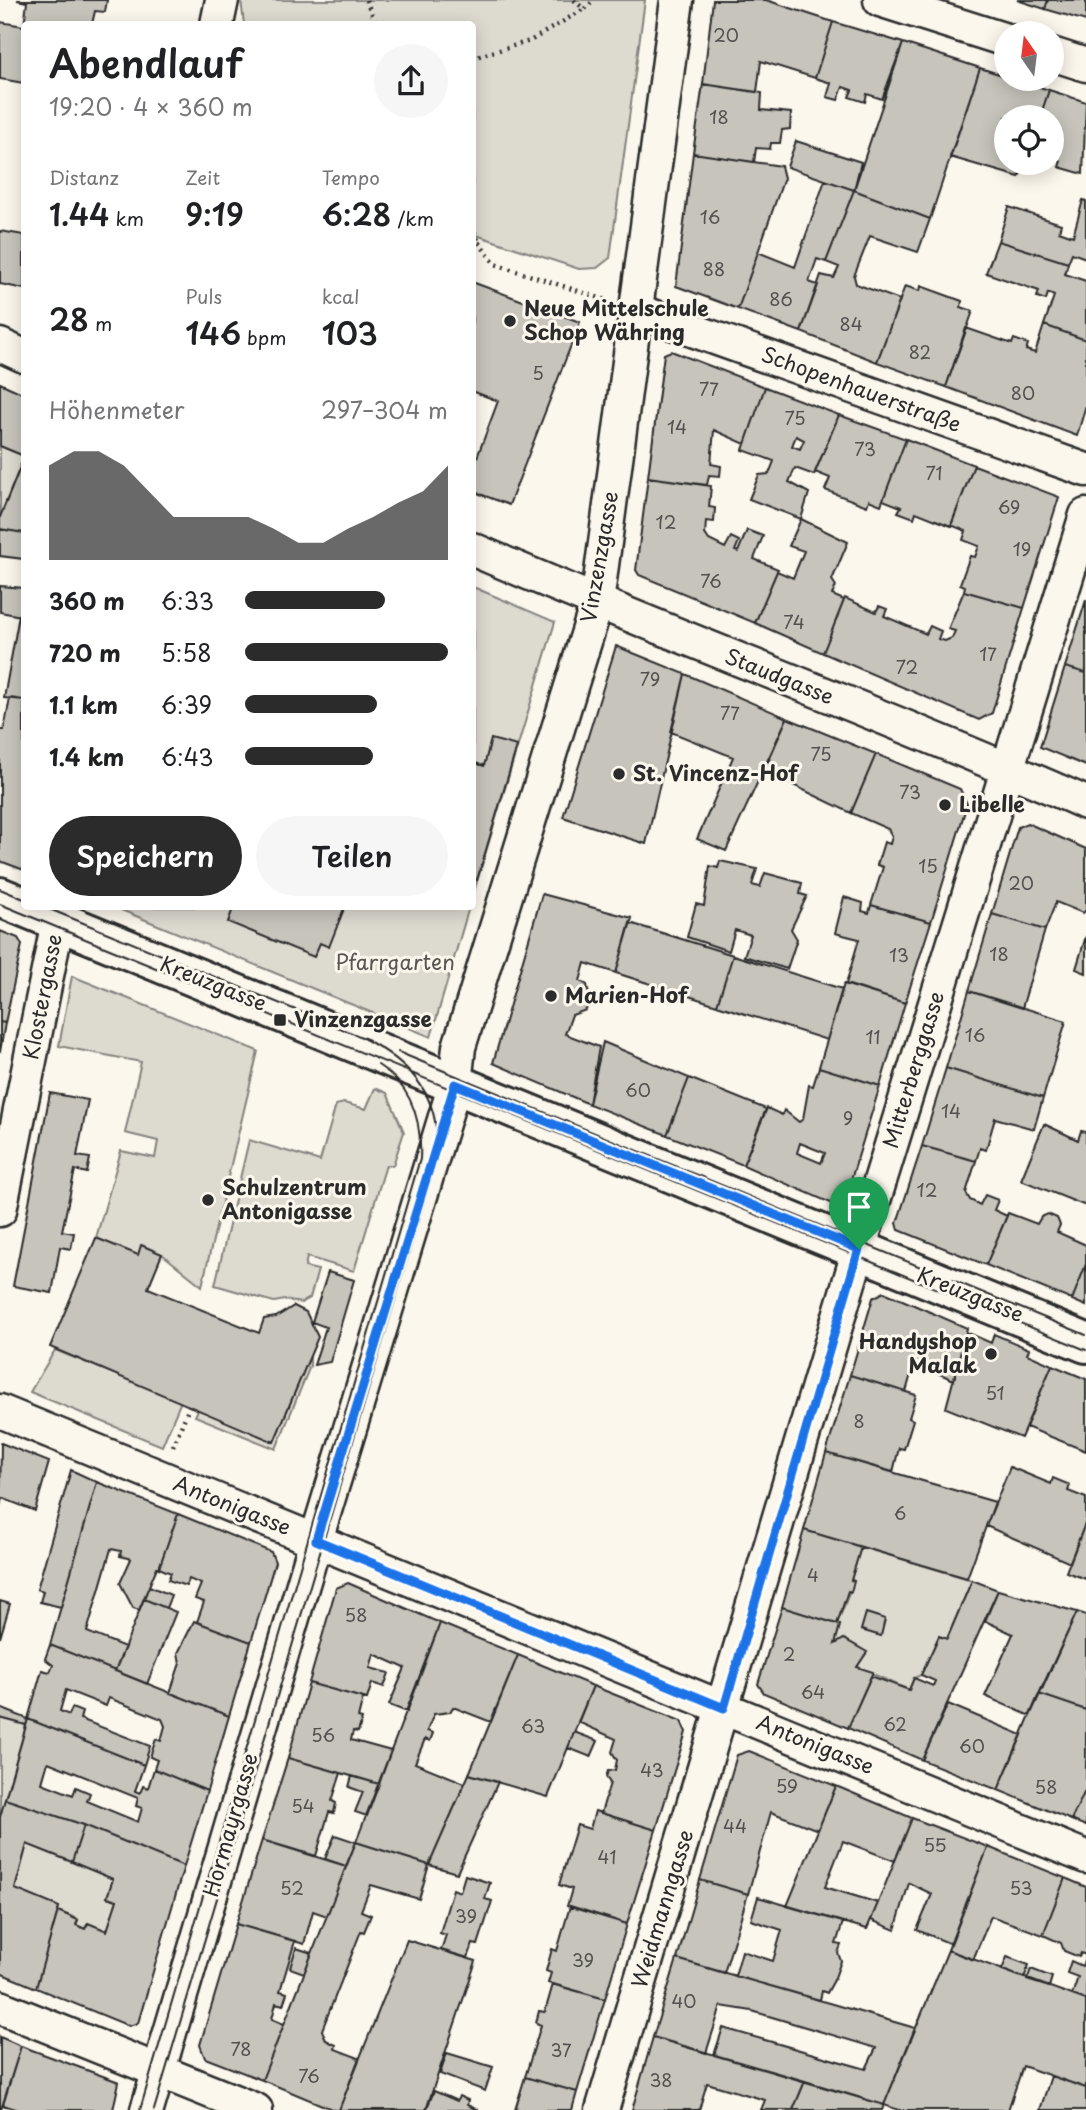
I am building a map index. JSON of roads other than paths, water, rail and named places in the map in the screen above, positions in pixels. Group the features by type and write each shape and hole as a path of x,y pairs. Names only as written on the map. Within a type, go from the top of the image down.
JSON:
{"street":[{"path":"218,21 222,0"},
{"name":"Vinzenzgasse","path":"316,1540 455,1084 459,1046 597,603 677,0"},
{"path":"880,0 994,36"},
{"path":"1064,58 1086,65"},
{"name":"Schopenhauerstraße","path":"636,310 1086,470"},
{"path":"0,345 21,355"},
{"name":"Mitterberggasse","path":"724,1708 859,1249 1086,515"},
{"name":"Staudgasse","path":"476,551 1086,803"},
{"name":"Kreuzgasse","path":"0,897 21,903"},
{"name":"Kreuzgasse","path":"60,914 455,1084 1086,1343"},
{"name":"Klostergasse","path":"0,1210 60,914"},
{"name":"Antonigasse","path":"0,1411 1086,1857"},
{"name":"Hormayrgasse","path":"147,2110 316,1540"},
{"name":"Weidmanngasse","path":"602,2110 724,1708"},
{"path":"0,2007 256,2110"}],"tram line":[{"path":"0,889 21,898"},
{"path":"0,904 1086,1350"},
{"path":"52,910 369,1040"},
{"path":"154,2110 436,1162 435,1119 421,1086 396,1059 361,1037"},
{"path":"398,1052 1086,1335"},
{"path":"140,2110 420,1159 417,1118 407,1094 399,1083 378,1065"}],"place":[{"name":"Neue Mittelschule Schop Währing","path":"510,321"},
{"name":"St. Vincenz-Hof","path":"619,774"},
{"name":"Libelle","path":"945,805"},
{"name":"Marien-Hof","path":"551,996"},
{"name":"Vinzenzgasse","path":"280,1020"},
{"name":"Schulzentrum Antonigasse","path":"208,1200"},
{"name":"Handyshop Malak","path":"991,1354"}],"park label":[{"name":"Pfarrgarten","path":"395,963"}]}
